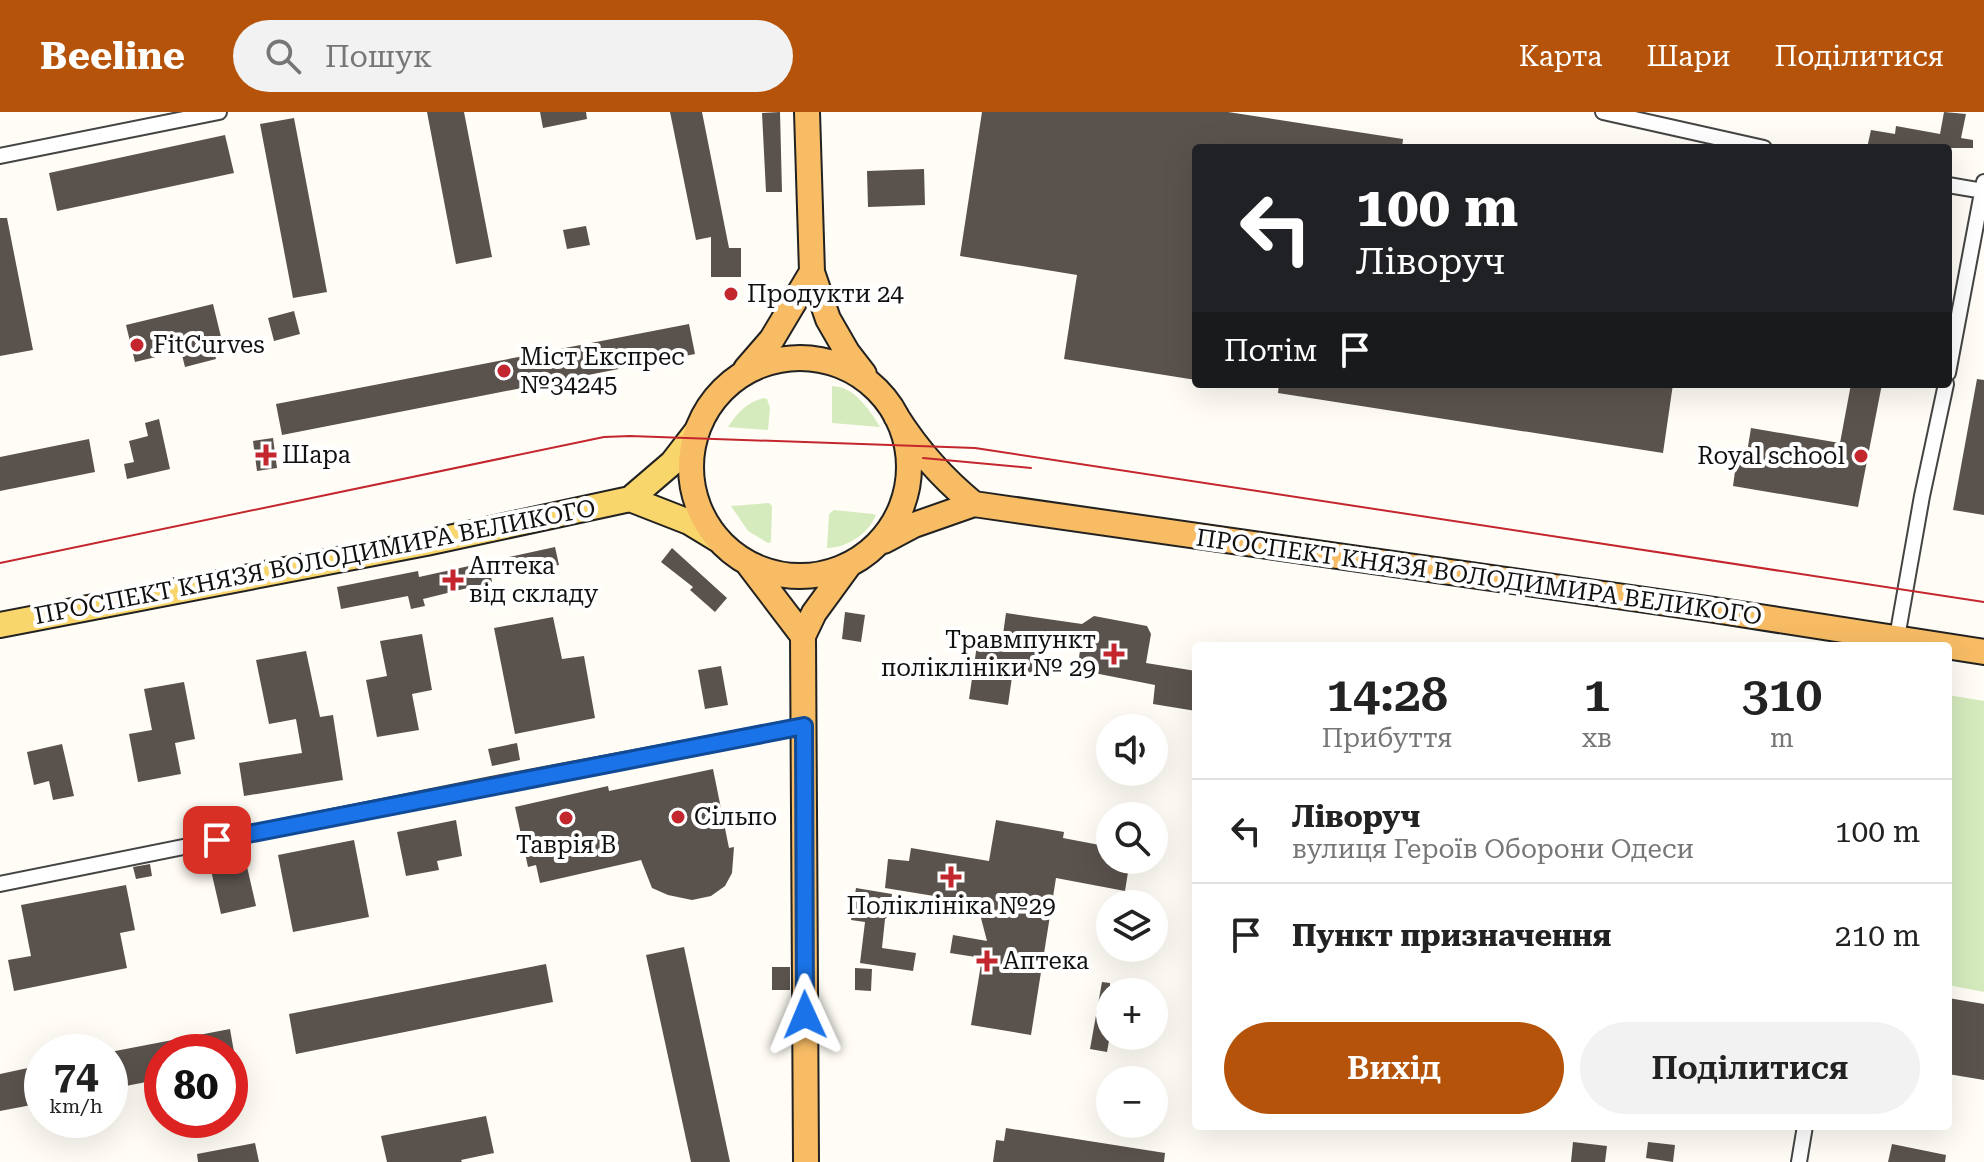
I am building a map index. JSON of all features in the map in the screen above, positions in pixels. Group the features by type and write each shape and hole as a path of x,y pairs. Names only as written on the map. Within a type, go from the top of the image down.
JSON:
{"highway":[{"path":"807,112 812,272 828,319 847,352 925,458 948,483 974,504"},
{"path":"803,636 747,562 717,539 700,512 691,481 692,449 707,410 722,390 742,374 772,339 812,272"},
{"path":"742,374 775,360 811,358 846,368 876,388"},
{"path":"806,1162 803,636 814,613 849,565 877,544 896,519 907,489 909,457 896,416"},
{"name":"ПРОСПЕКТ КНЯЗЯ ВОЛОДИМИРА ВЕЛИКОГО","path":"877,544 914,525 974,504 1896,642"},
{"path":"747,562 780,575 816,575 849,565"},
{"name":"ПРОСПЕКТ КНЯЗЯ ВОЛОДИМИРА ВЕЛИКОГО","path":"1952,648 1984,652"}],"main road":[{"name":"ПРОСПЕКТ КНЯЗЯ ВОЛОДИМИРА ВЕЛИКОГО","path":"0,625 426,543 630,499 672,463 696,432"},
{"name":"ПРОСПЕКТ КНЯЗЯ ВОЛОДИМИРА ВЕЛИКОГО","path":"630,499 689,522 717,539"}],"street":[{"path":"0,156 219,112"},
{"path":"1603,112 1746,144"},
{"path":"1952,185 1983,188 1952,352"},
{"path":"1896,642 1945,388"},
{"path":"0,884 491,785 804,726"},
{"path":"1799,1162 1804,1130"}],"green space":[{"path":"832,386 854,395 880,427 832,423"},
{"path":"764,398 770,408 768,430 728,427 743,409"},
{"path":"769,503 772,506 771,542 768,543 748,531 731,506"},
{"path":"834,510 876,515 868,528 856,538 827,548 829,514"},
{"path":"1952,696 1984,701 1984,992 1952,986"}],"building":[{"path":"427,112 464,112 492,257 456,264"},
{"path":"540,112 586,112 587,119 543,128"},
{"path":"670,112 702,112 729,248 741,248 741,277 711,277 711,237 696,240"},
{"path":"780,112 782,192 766,192 762,113"},
{"path":"982,112 1228,112 1403,139 1402,144 1192,144 1192,379 1064,359 1077,275 960,256"},
{"path":"1944,112 1966,114 1961,138 1973,140 1973,148 1952,148 1952,144 1868,144 1871,130 1895,134 1896,126 1940,134"},
{"path":"294,118 327,292 293,298 260,124"},
{"path":"225,135 234,173 57,211 49,173"},
{"path":"924,169 925,205 868,207 867,171"},
{"path":"0,218 7,218 33,350 0,356"},
{"path":"586,226 590,245 567,249 563,230"},
{"path":"213,304 222,341 212,344 216,359 185,367 181,351 135,362 126,325"},
{"path":"294,311 300,334 274,341 268,318"},
{"path":"689,324 695,354 282,435 276,404"},
{"path":"1977,379 1984,380 1984,515 1953,510"},
{"path":"1279,388 1672,388 1663,453 1278,393"},
{"path":"1850,388 1881,388 1858,507 1733,486 1736,464 1745,465 1751,428 1840,443"},
{"path":"159,419 170,469 127,479 124,464 134,462 129,441 148,436 145,423"},
{"path":"273,438 277,468 257,471 253,441"},
{"path":"89,439 95,472 0,491 0,457"},
{"path":"555,547 559,565 491,577 492,582 423,599 425,606 411,609 408,596 341,609 337,587 418,571 419,577"},
{"path":"672,548 727,598 715,612 690,590 693,587 661,562"},
{"path":"845,612 865,615 861,642 842,639"},
{"path":"1006,613 1082,624 1094,616 1147,626 1151,634 1146,663 1192,670 1192,710 1153,704 1155,685 1084,671 1078,665 1081,643 1045,638 1039,674 1013,670 1008,705 969,699 977,645 1001,649"},
{"path":"553,617 562,659 584,656 595,718 515,734 494,628"},
{"path":"422,634 432,690 412,694 419,730 377,737 366,680 387,676 380,641"},
{"path":"306,651 320,717 333,715 343,780 244,796 239,763 302,753 296,719 269,724 256,660"},
{"path":"721,666 728,705 705,709 698,670"},
{"path":"184,682 195,739 175,743 181,774 138,782 129,734 152,730 144,689"},
{"path":"517,743 520,760 492,766 488,749"},
{"path":"62,744 74,796 53,800 49,781 34,785 27,752"},
{"path":"713,769 729,848 734,847 732,873 725,886 711,896 692,900 652,888 641,860 540,883 536,865 528,867 515,807 608,786 609,791"},
{"path":"456,820 462,856 437,861 439,870 406,876 397,832"},
{"path":"996,820 1064,832 1063,838 1096,844 1096,874 1128,874 1125,890 1056,878 1031,1035 971,1025 982,958 950,953 953,935 987,941 977,903 885,888 888,859 909,861 911,848 989,861"},
{"path":"354,840 369,917 293,932 278,855"},
{"path":"245,858 256,906 221,914 210,866"},
{"path":"150,864 152,876 136,879 133,867"},
{"path":"126,885 135,930 120,933 127,968 14,991 8,960 31,956 21,905"},
{"path":"856,888 892,894 882,948 916,953 913,971 860,963 865,922 851,920"},
{"path":"684,947 730,1162 691,1162 646,955"},
{"path":"546,964 553,1002 296,1054 289,1014"},
{"path":"772,967 790,967 790,990 772,990"},
{"path":"855,968 872,969 871,991 855,990"},
{"path":"1952,999 1984,1004 1984,1080 1952,1075"},
{"path":"1096,1016 1096,1050 1107,1052 1090,1049"},
{"path":"230,1029 231,1034 204,1034"},
{"path":"144,1045 144,1082 128,1086 128,1049"},
{"path":"24,1069 24,1106 0,1111 0,1074"},
{"path":"486,1116 494,1153 462,1162 387,1162 381,1136"},
{"path":"1006,1128 1165,1153 1164,1162 993,1162 996,1140 1004,1141"},
{"path":"1573,1142 1607,1146 1605,1162 1571,1162"},
{"path":"1648,1142 1675,1145 1673,1162 1646,1158"},
{"path":"255,1143 259,1162 198,1162 197,1154"},
{"path":"1892,1144 1946,1155 1945,1162 1888,1162"}],"tram line":[{"path":"0,563 604,437 630,436 975,448 1984,602"},
{"path":"923,458 1031,468"}],"place":[{"name":"Продукти 24","path":"731,294"},
{"name":"FitCurves","path":"137,345"},
{"name":"Міст Експрес №34245","path":"504,371"},
{"name":"Шара","path":"266,455"},
{"name":"Royal school","path":"1861,456"},
{"name":"Аптека від складу","path":"453,580"},
{"name":"Травмпункт поліклініки № 29","path":"1114,654"},
{"name":"Сільпо","path":"678,817"},
{"name":"Таврія В","path":"566,818"},
{"name":"Поліклініка №29","path":"951,877"},
{"name":"Аптека","path":"987,961"}],"route":[{"path":"217,840 804,726 805,1015"}]}
